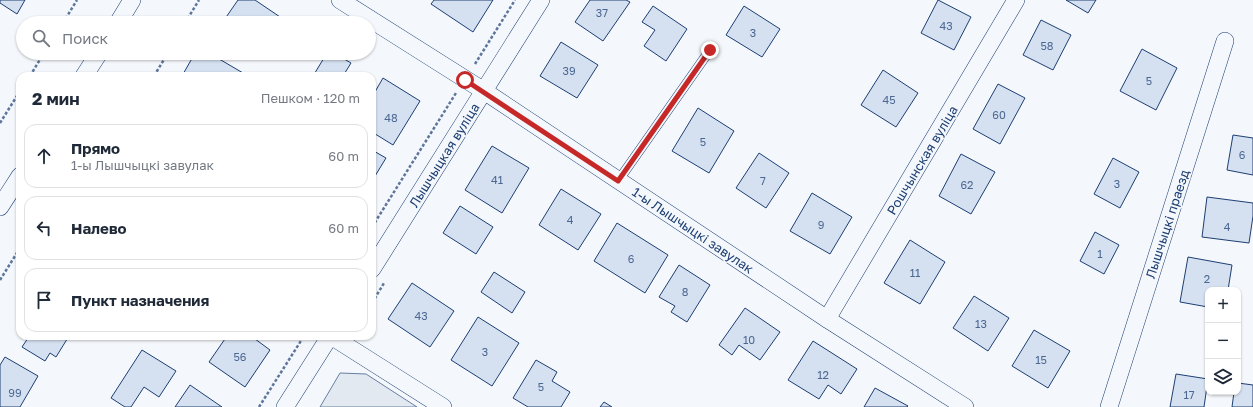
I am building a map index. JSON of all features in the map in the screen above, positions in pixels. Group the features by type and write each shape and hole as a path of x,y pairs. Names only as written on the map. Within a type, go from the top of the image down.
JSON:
{"street":[{"path":"122,16 132,0"},
{"name":"1-ы Лышчыцкі завулак","path":"340,0 365,16"},
{"name":"Лышчыцкая вуліца","path":"376,263 541,0"},
{"name":"Рошчынская вуліца","path":"827,319 1016,0"},
{"name":"1-ы Лышчыцкі завулак","path":"376,23 484,91 827,319 965,407"},
{"name":"Лышчыцкі праезд","path":"1109,407 1226,41"},
{"path":"87,72 94,60"},
{"path":"0,207 16,182"},
{"path":"285,407 328,340"},
{"path":"337,340 443,407"}],"lane":[{"path":"618,181 710,50"}],"path":[{"path":"67,16 77,0"},
{"path":"189,16 199,0"},
{"path":"376,221 515,0"},
{"path":"32,72 40,60"},
{"path":"156,72 164,60"},
{"path":"0,123 16,97"},
{"path":"0,280 16,254"},
{"path":"259,407 301,340"}],"shaded area":[{"path":"340,373 366,374 417,407 320,407"}],"building":[{"path":"0,0 25,0 17,14 0,3"},
{"path":"238,0 255,0 279,16 227,16"},
{"path":"434,0 493,0 473,32 431,4"},
{"path":"590,0 626,0 630,2 603,41 575,22"},
{"path":"938,0 971,17 954,50 921,33"},
{"path":"1066,0 1096,0 1088,13"},
{"path":"653,6 687,29 666,61 644,46 655,30 642,22"},
{"path":"744,6 780,29 762,57 726,35"},
{"path":"1041,20 1071,35 1053,70 1023,55"},
{"path":"561,42 598,65 577,98 540,76"},
{"path":"1142,49 1177,68 1156,110 1120,91"},
{"path":"191,60 221,60 241,72 184,72"},
{"path":"323,60 346,60 351,63 345,72 315,72"},
{"path":"883,70 918,93 896,127 861,105"},
{"path":"383,78 420,101 393,145 376,134 376,90"},
{"path":"998,84 1025,98 1000,144 973,129"},
{"path":"698,108 734,131 709,173 672,151"},
{"path":"1233,135 1253,138 1253,175 1227,170"},
{"path":"492,146 529,168 502,213 465,190"},
{"path":"376,152 386,158 376,174"},
{"path":"759,153 789,173 766,208 736,188"},
{"path":"961,154 995,172 971,214 939,196"},
{"path":"1113,158 1139,172 1120,208 1094,194"},
{"path":"561,189 601,214 578,250 539,225"},
{"path":"812,193 852,217 830,254 790,231"},
{"path":"1207,197 1253,203 1253,216 1249,243 1202,237"},
{"path":"460,206 493,227 476,254 443,233"},
{"path":"617,223 668,255 645,293 594,261"},
{"path":"1095,232 1119,245 1104,274 1080,261"},
{"path":"910,240 945,262 920,304 884,283"},
{"path":"1188,257 1232,265 1228,287 1205,287 1205,306 1180,302"},
{"path":"679,265 710,285 687,322 671,312 675,306 659,297"},
{"path":"494,272 525,292 512,313 481,292"},
{"path":"412,283 454,311 430,347 388,319"},
{"path":"974,296 1009,318 988,351 953,328"},
{"path":"745,308 780,332 760,360 739,345 732,355 719,345"},
{"path":"478,317 519,343 492,386 451,360"},
{"path":"1034,330 1070,351 1048,388 1012,366"},
{"path":"27,340 67,340 56,357 50,353 45,361 22,347"},
{"path":"224,340 256,340 270,350 245,387 209,362"},
{"path":"813,341 857,369 841,394 828,385 819,399 788,380"},
{"path":"142,350 176,371 159,397 144,387 131,407 125,407 111,398"},
{"path":"5,357 38,376 20,407 0,407 0,365"},
{"path":"536,360 557,372 552,381 570,392 561,407 528,407 513,398"},
{"path":"1176,374 1205,379 1206,395 1204,407 1170,407"},
{"path":"1241,383 1253,385 1253,407 1232,407 1234,395 1241,395"},
{"path":"190,385 222,407 175,407"},
{"path":"875,388 908,406 864,407"},
{"path":"604,402 612,407 600,407"}],"route":[{"path":"465,80 484,91 618,181 710,50"}]}
